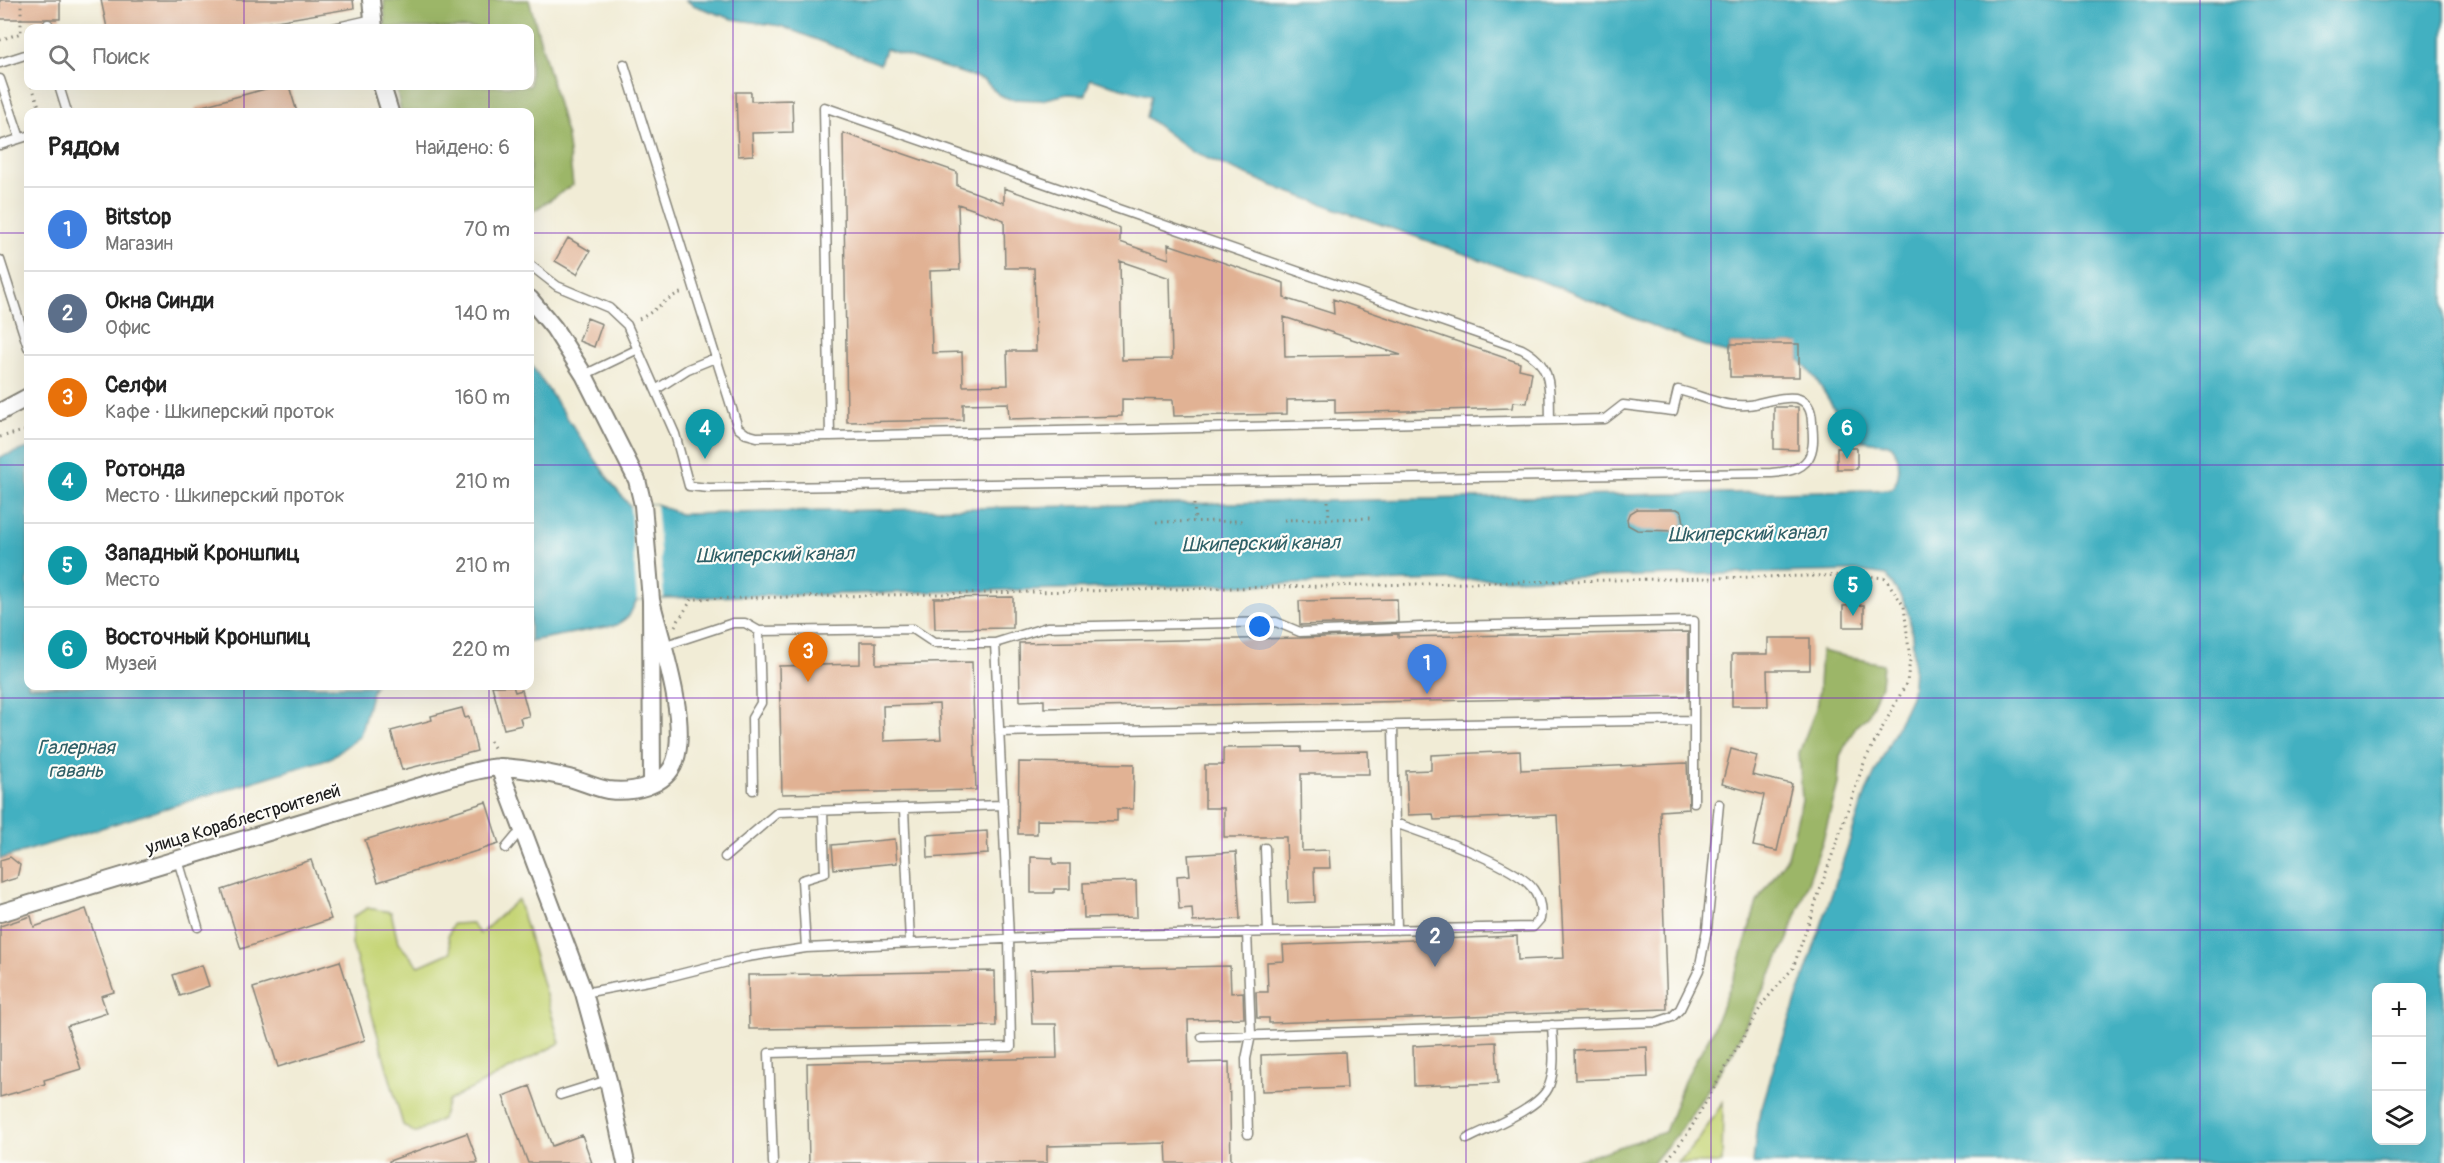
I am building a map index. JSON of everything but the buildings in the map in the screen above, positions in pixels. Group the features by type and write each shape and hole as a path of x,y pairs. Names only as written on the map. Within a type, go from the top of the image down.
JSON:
{"street":[{"path":"371,0 374,24"},
{"path":"383,90 389,108"},
{"path":"534,304 554,328 584,375 637,480 643,505 651,600 652,784"},
{"path":"0,412 24,399"},
{"path":"499,767 570,778 609,790 639,790 666,775 675,762 679,730 676,702 651,600"},
{"path":"499,767 584,993 608,1080 626,1163"},
{"name":"улица Кораблестроителей","path":"0,913 452,777 499,767"}],"lane":[{"path":"0,63 24,55"},
{"path":"534,268 557,286 609,308 627,325 675,434 689,486 709,488 1771,473 1787,472 1799,467 1808,459 1813,447 1810,408 1803,401 1793,397 1774,398 1753,405 1731,405 1678,390 1673,411 1623,405 1605,419 830,436 757,437 746,434 738,428 624,64"},
{"path":"0,79 24,135"},
{"path":"59,90 66,108"},
{"path":"830,436 824,107 1522,349 1536,356 1546,369 1550,420"},
{"path":"0,145 24,137"},
{"path":"0,260 24,335"},
{"path":"584,375 638,349"},
{"path":"657,389 688,369 715,358"},
{"path":"662,646 733,623 745,623 759,631 914,629 934,643 995,643 1047,627 1276,622 1300,632 1444,626 1694,621 1694,802"},
{"path":"753,790 752,718 761,703 759,631"},
{"path":"773,1163 769,1053 1011,1047 1009,938 995,643"},
{"path":"999,732 1695,720"},
{"path":"1393,726 1397,930"},
{"path":"1202,1037 1656,1022 1672,1017 1680,1009 1699,970 1707,928 1719,804"},
{"path":"725,857 778,812 1003,805"},
{"path":"904,808 910,943"},
{"path":"806,948 802,879 825,873 823,811"},
{"path":"584,993 664,978 747,957 806,948 1009,938 1533,927 1540,920 1540,902 1532,887 1511,871 1441,839 1395,823"},
{"path":"506,848 516,836 525,832"},
{"path":"1265,848 1268,932"},
{"path":"178,860 198,927"},
{"path":"1247,932 1251,1035 1246,1059 1248,1134"},
{"path":"1467,1139 1535,1103 1549,1088 1553,1068 1552,1025"},
{"path":"560,1095 608,1080"}],"path":[{"path":"0,40 21,33 21,0"},
{"path":"33,90 40,108"},
{"path":"627,325 651,314 669,296 694,288"},
{"path":"0,436 24,431"},
{"path":"1328,501 1329,519"},
{"path":"1194,504 1195,522"},
{"path":"1284,519 1373,518"},
{"path":"1156,522 1242,521"},
{"path":"662,646 692,599 1856,575 1885,578 1904,606 1910,660 1907,682 1865,760 1793,968 1762,1003 1688,1133 1665,1163"},
{"path":"490,741 495,749"}],"green space":[{"path":"384,0 529,0 567,137 573,185 534,210 534,108 400,108 397,90 534,90 534,24 385,24"},
{"path":"1821,651 1883,664 1881,685 1868,716 1856,726 1840,756 1838,784 1823,840 1788,939 1731,1055 1682,1128 1653,1163 1569,1163 1665,1132 1684,1081 1712,1032 1739,964 1757,902 1788,856 1802,800 1799,753 1818,703"},
{"path":"518,899 560,1043 448,1101 442,1119 415,1133 403,1125 352,944 353,917 367,908 391,912 398,943 419,966 451,952 448,936 453,924 471,923 480,934"},
{"path":"1723,1102 1722,1163 1678,1163 1700,1138"}],"water":[{"name":"Шкиперский канал","path":"686,0 2444,0 2444,1163 1753,1163 1757,1124 1775,1063 1866,792 1911,697 1914,663 1910,623 1904,603 1887,575 1855,571 664,598 637,600 629,616 617,625 534,640 534,369 612,484 630,506 656,504 680,514 1871,490 1890,489 1897,480 1899,468 1897,455 1891,445 1853,439 1816,379 1799,359 1798,344 1730,344 1729,354 1687,340 1558,287 1283,190 1194,153 1146,117 1151,96 1090,79 1086,95 1067,94 1042,100 1010,99 999,95 984,80 885,49 880,64 781,26 732,19 693,5"},
{"name":"Галерная гавань","path":"24,449 24,690 373,690 360,736 330,758 0,859 0,457"}],"pier":[{"path":"656,504 664,598 637,600 630,506"}],"place":[{"name":"Ротонда","path":"705,459"},
{"name":"Восточный Кроншпиц","path":"1847,459"},
{"name":"Западный Кроншпиц","path":"1853,616"},
{"name":"Селфи","path":"808,682"},
{"name":"Bitstop","path":"1427,694"},
{"name":"Окна Синди","path":"1435,967"}]}
